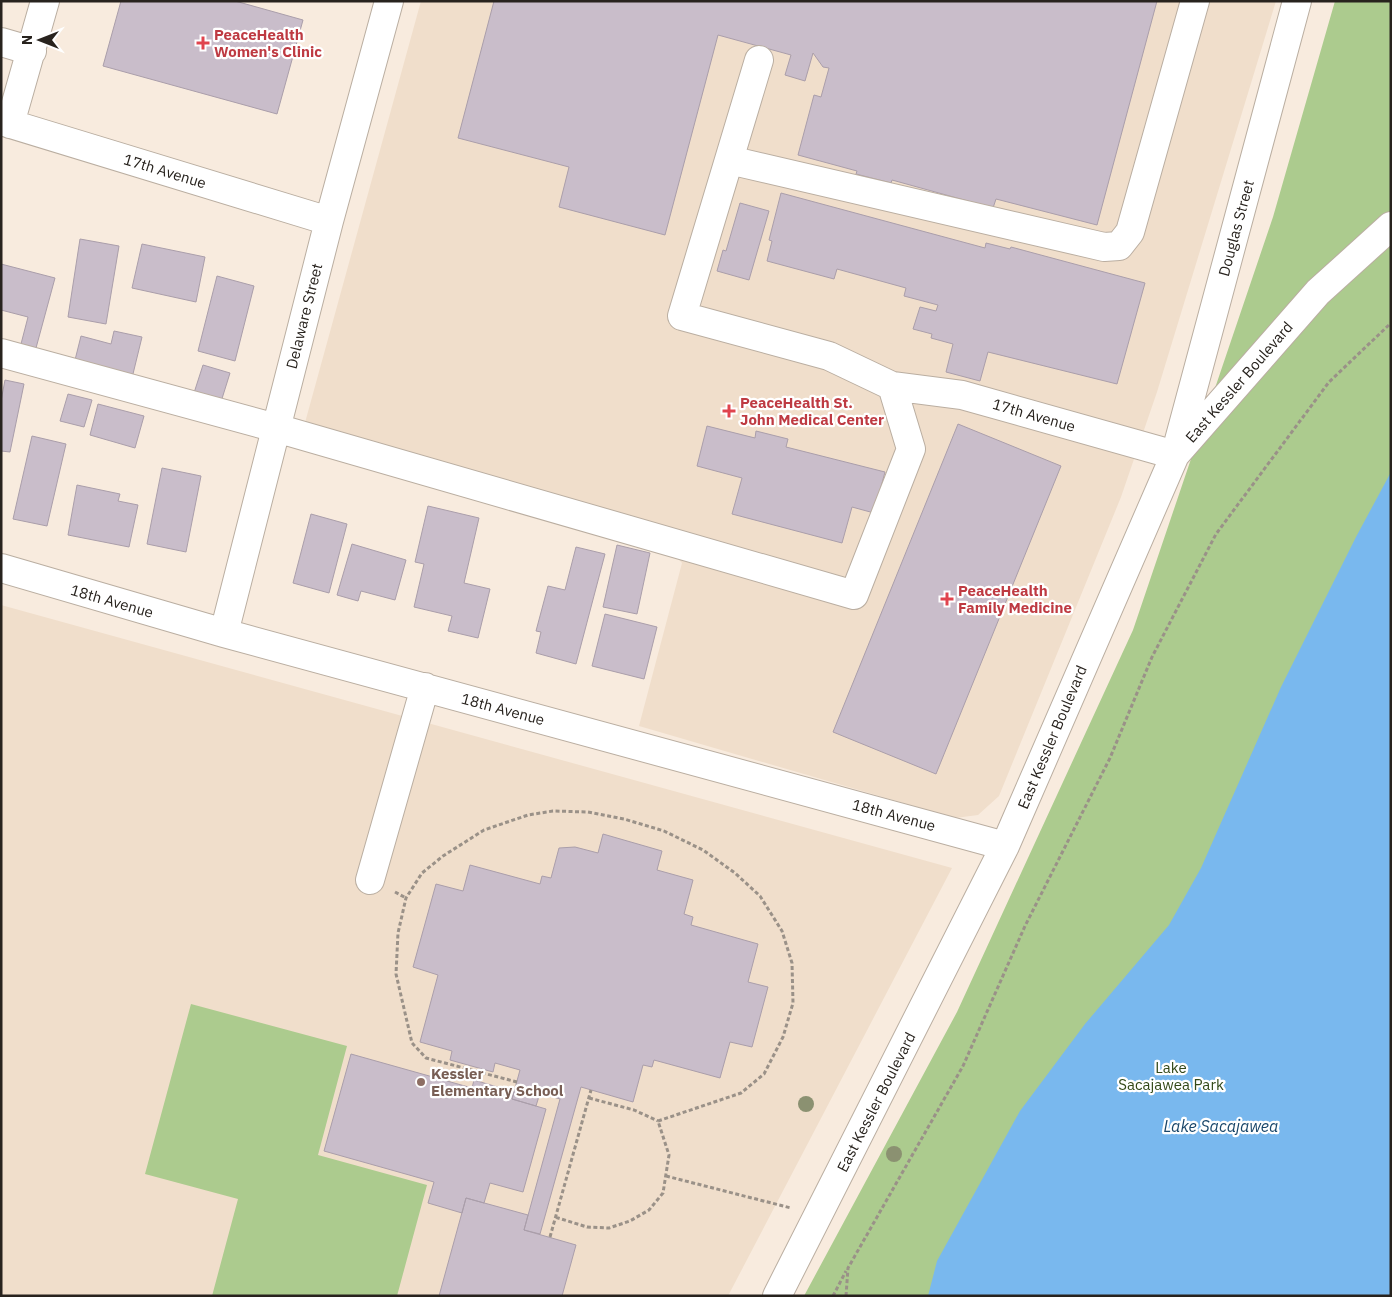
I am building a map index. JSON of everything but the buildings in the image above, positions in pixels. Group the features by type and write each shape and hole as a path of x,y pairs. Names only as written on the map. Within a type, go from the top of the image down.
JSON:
{"street":[{"path":"6,123 32,51 45,1"},
{"path":"759,60 729,160 1104,247 1119,246 1130,232 1194,1"},
{"name":"Douglas Street","path":"1175,455 1297,1"},
{"name":"Delaware Street","path":"224,633 387,2"},
{"path":"1,42 32,51"},
{"name":"17th Avenue","path":"6,123 329,222"},
{"name":"17th Avenue","path":"729,160 682,316 830,356 892,386 962,395 1175,455"},
{"name":"East Kessler Boulevard","path":"777,1296 1005,846 1175,455 1318,292 1391,226"},
{"path":"1,353 276,428 854,595 910,449 892,386"},
{"name":"18th Avenue","path":"1,568 224,633 1005,846"},
{"path":"370,880 425,687"}],"path":[{"path":"833,1296 963,1066 1025,926 1110,758 1152,656 1216,534 1328,382 1391,323"},
{"path":"517,1082 426,1058 412,1043 396,974 398,933 406,898 422,873 443,856 484,830 528,815 553,811 588,812 664,830 703,850 735,873 760,896 782,931 792,963 793,1003 783,1037 764,1074 741,1093 658,1122"},
{"path":"550,1237 591,1090"},
{"path":"555,1218 587,1227 609,1228 630,1221 649,1210 663,1192 669,1155 658,1122 634,1110 589,1098"},
{"path":"666,1176 818,1215"},
{"path":"846,1296 848,1268"}],"shaded area":[{"name":"PeaceHealth St. John Medical Center","path":"421,1 1276,1 1157,392 1121,497 999,796 978,815 955,818 639,726 682,563 650,527 303,430"},
{"name":"Kessler Elementary School","path":"1,605 952,868 728,1296 1,1296"}],"green space":[{"name":"Lake Sacajawea Park","path":"1335,1 1391,1 1391,1296 804,1296 957,1012 1133,630 1273,217"},
{"path":"191,1004 347,1046 318,1155 427,1185 397,1296 212,1296 238,1199 145,1174"}],"water":[{"name":"Lake Sacajawea","path":"1391,472 1391,1296 928,1296 937,1261 1020,1111 1085,1024 1169,925 1201,868 1281,687 1356,537"}],"place":[{"name":"PeaceHealth Women's Clinic","path":"203,43"},
{"name":"PeaceHealth St. John Medical Center","path":"729,411"},
{"name":"PeaceHealth Family Medicine","path":"947,599"},
{"name":"Kessler Elementary School","path":"421,1082"}]}
